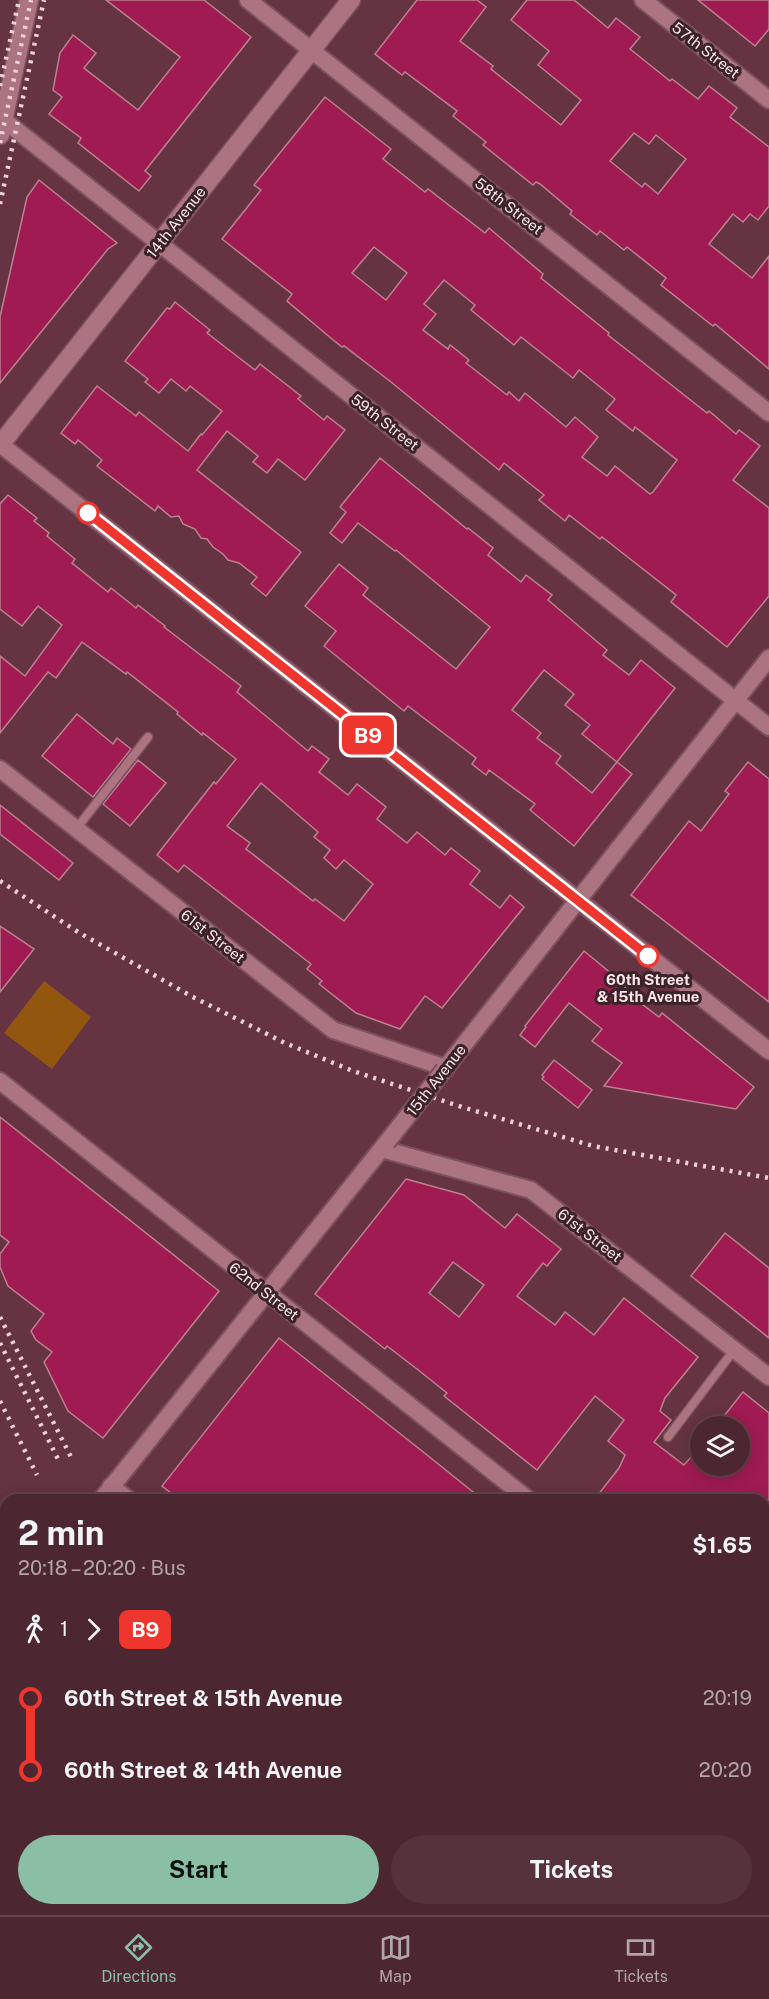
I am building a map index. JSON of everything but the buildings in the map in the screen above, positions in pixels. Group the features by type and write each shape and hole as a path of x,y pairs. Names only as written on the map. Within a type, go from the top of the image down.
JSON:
{"main road":[{"path":"1,124 29,0"},
{"name":"14th Avenue","path":"0,444 351,0"}],"street":[{"name":"58th Street","path":"248,0 769,413"},
{"name":"57th Street","path":"644,0 769,100"},
{"name":"59th Street","path":"1,124 159,244 769,727"},
{"path":"0,444 769,1051"},
{"name":"15th Avenue","path":"105,1494 385,1146 769,658"},
{"name":"61st Street","path":"0,770 333,1030 445,1069"},
{"name":"62nd Street","path":"0,1081 521,1494"},
{"name":"61st Street","path":"385,1146 531,1190 769,1377"},
{"path":"111,1486 121,1494"}],"lane":[{"path":"76,829 148,737"},
{"path":"668,1437 734,1350"}],"shaded area":[{"path":"44,981 91,1017 52,1069 4,1033"}],"railway":[{"path":"0,86 19,0"},
{"path":"0,143 31,0"},
{"path":"0,204 44,0"},
{"path":"0,881 78,932 191,996 285,1043 353,1071 462,1107 593,1146 769,1178"},
{"path":"0,1317 71,1457"},
{"path":"0,1343 60,1463"},
{"path":"0,1401 37,1475"}],"bus line":[{"name":"B9","path":"88,513 648,956"}],"place":[{"name":"60th Street & 15th Avenue","path":"648,956"}]}
